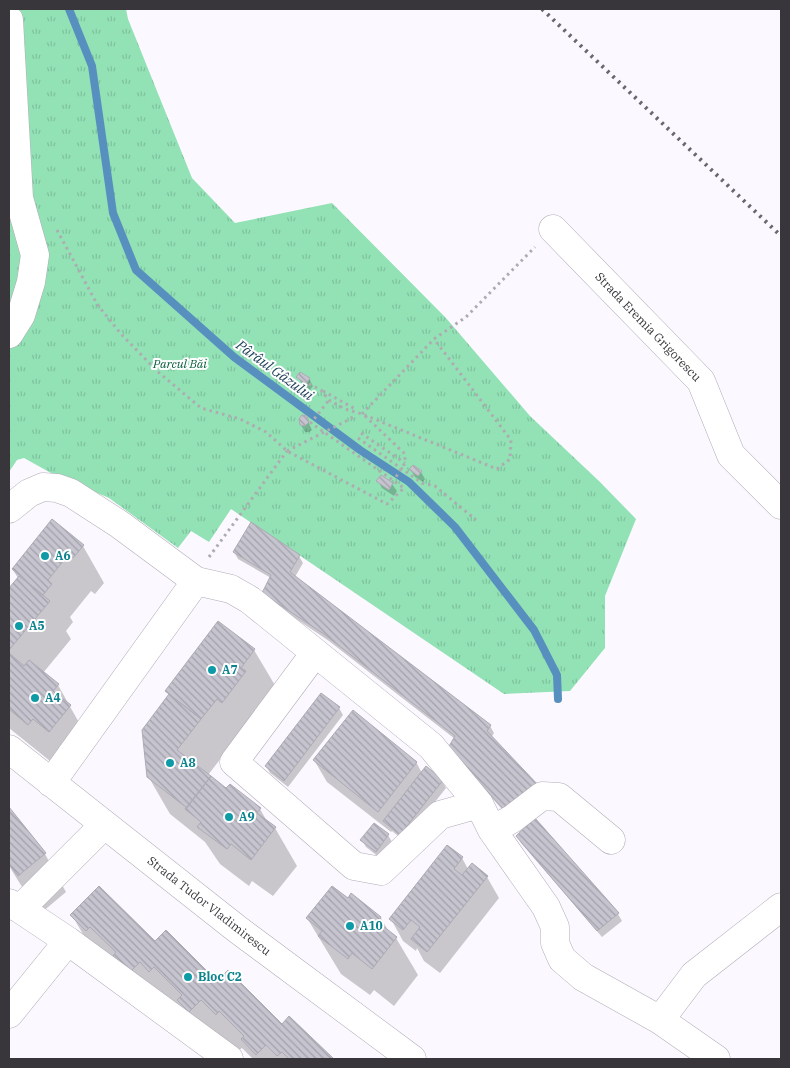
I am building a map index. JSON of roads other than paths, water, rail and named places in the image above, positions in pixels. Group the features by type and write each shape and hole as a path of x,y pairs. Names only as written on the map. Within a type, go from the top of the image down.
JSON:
{"street":[{"path":"9,20 19,198 35,255 31,282 21,315 9,334"},
{"name":"Strada Eremia Grigorescu","path":"553,229 701,381 731,456 781,505"},
{"path":"9,509 29,493 43,487 58,488 71,493 119,524 195,580 231,589 250,600 432,746 479,804 492,830 546,907 555,926 555,943 562,959 583,977 660,1020 716,1059"},
{"path":"51,783 195,580"},
{"path":"315,653 234,762 354,866 363,868 381,871 440,815 479,804"},
{"name":"Strada Tudor Vladimirescu","path":"9,748 237,929 381,1051 412,1059"},
{"path":"492,830 512,819 542,796 559,797 612,840"},
{"path":"104,824 14,906 68,941 229,1059"},
{"path":"660,1020 694,975 781,907"},
{"path":"9,1014 68,941"}],"waterway":[{"name":"Pârâul Gâzului","path":"69,9 92,66 113,213 136,270 234,357 360,450 409,482 455,527 534,630 557,675 558,699"}],"railway":[{"path":"542,9 781,236"}],"place":[{"name":"A6","path":"45,556"},
{"name":"A5","path":"19,626"},
{"name":"A7","path":"212,670"},
{"name":"A4","path":"35,698"},
{"name":"A8","path":"170,763"},
{"name":"A9","path":"229,817"},
{"name":"A10","path":"350,926"},
{"name":"Bloc C2","path":"188,977"}],"park label":[{"name":"Parcul Băi","path":"180,364"}]}
